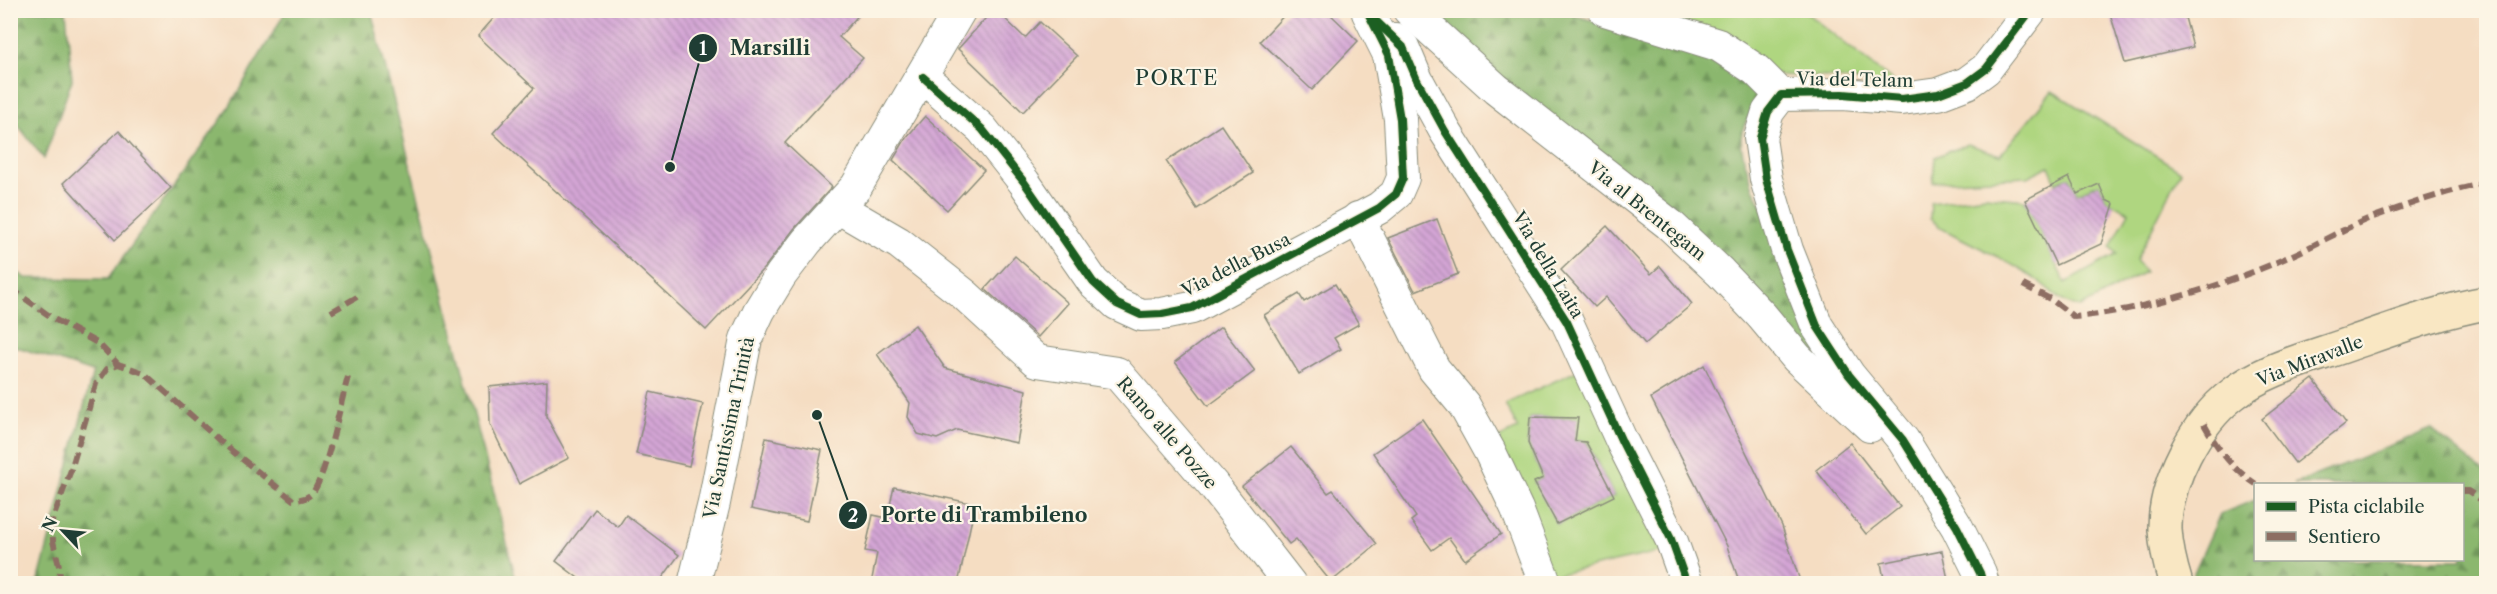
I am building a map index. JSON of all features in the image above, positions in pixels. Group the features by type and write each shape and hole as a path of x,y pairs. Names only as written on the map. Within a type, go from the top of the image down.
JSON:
{"street":[{"name":"Via Santissima Trinità","path":"694,584 725,452 746,339 759,311 781,275 807,241 856,187 960,10"},
{"name":"Via al Brentegam","path":"1409,10 1496,89 1669,224 1720,272 1762,316 1797,358 1872,428 1903,440"},
{"path":"1605,10 1718,45 1756,70 1781,95"},
{"name":"Via del Telam","path":"1903,440 1849,375 1817,326 1787,250 1766,179 1760,138 1768,112 1781,95 1843,94 1902,99 1938,94 1967,83 1986,69 2031,10"},
{"name":"Via della Busa","path":"922,77 982,129 1024,182 1094,282 1118,304 1141,315 1162,314 1192,308 1379,208 1396,194 1403,178 1400,119 1389,55 1367,12"},
{"name":"Via della Laita","path":"1367,12 1403,47 1417,80 1445,131 1567,322 1622,442 1671,539 1687,584"},
{"name":"Ramo alle Pozze","path":"839,208 899,243 965,295 1037,361 1117,373 1213,486 1290,584"},
{"path":"1358,218 1434,369 1464,405 1490,452 1517,509 1545,583"},
{"name":"Via Miravalle","path":"2176,584 2165,530 2170,492 2183,458 2204,424 2233,394 2273,371 2454,309 2487,303"},
{"path":"1903,440 1957,526 1983,584"}],"green space":[{"path":"11,10 66,11 72,80 44,159 11,116"},
{"path":"286,11 371,11 517,583 38,583 93,372 11,345 11,268 26,278 108,279 225,114"},
{"path":"1421,11 1559,11 1707,53 1749,84 1758,94 1756,105 1744,127 1741,138 1753,188 1872,416"},
{"path":"1635,11 1804,11 1901,88 1832,77 1777,75"},
{"path":"2052,91 2181,171 2136,260 2145,272 2081,307 2067,303 2022,270 1943,229 1930,219 1931,203 1986,196 2025,200 2065,283 2117,254 2110,247 2129,212 2106,200 2099,184 2077,193 2069,177 2056,183 2049,166 2027,177 1933,182 1935,157 1968,144 2000,155"},
{"path":"1579,370 1664,551 1551,576 1494,440 1518,429 1505,404","holes":["1530,417 1577,418 1575,441 1587,442 1614,496 1557,524 1552,515 1556,513 1534,482 1543,478 1528,443"]},
{"path":"2431,429 2486,474 2486,583 2189,584 2220,514 2254,500 2254,561 2464,561 2464,483 2296,483"}],"building":[{"path":"501,10 863,10 839,37 863,58 785,143 832,187 794,229 765,267 706,330 493,133 534,88 478,36"},
{"path":"993,10 996,10 1025,38 1040,22 1077,56 1023,112 958,49"},
{"path":"1289,10 1326,10 1358,41 1312,90 1260,41"},
{"path":"2109,10 2183,10 2193,47 2125,63"},
{"path":"925,116 984,170 947,210 893,160 906,138"},
{"path":"1221,125 1253,173 1197,209 1166,161"},
{"path":"119,131 171,188 115,240 63,183"},
{"path":"2069,177 2077,194 2099,184 2106,200 2114,204 2101,244 2056,265 2025,200"},
{"path":"1437,219 1458,274 1415,291 1388,238"},
{"path":"1607,226 1651,274 1660,266 1692,304 1645,344 1606,297 1595,307 1561,270"},
{"path":"1015,256 1068,303 1038,337 985,289"},
{"path":"1335,284 1359,324 1334,338 1341,349 1299,374 1264,315 1299,294 1304,302"},
{"path":"915,325 945,368 1026,390 1017,443 957,430 937,439 918,434 908,417 910,403 877,354"},
{"path":"1221,327 1255,371 1208,406 1175,362"},
{"path":"1704,365 1782,526 1801,584 1740,584 1727,546 1651,398"},
{"path":"2313,379 2346,423 2295,463 2262,419"},
{"path":"547,381 546,416 569,458 519,484 490,424 489,387"},
{"path":"650,392 703,404 689,466 636,454"},
{"path":"1530,417 1578,418 1575,441 1586,442 1614,496 1557,524 1534,482 1543,478 1528,443"},
{"path":"1422,419 1501,534 1465,560 1449,538 1432,550 1411,521 1416,517 1373,453"},
{"path":"766,438 822,450 807,521 751,509"},
{"path":"1850,443 1900,507 1866,534 1816,470"},
{"path":"1291,447 1328,493 1333,490 1377,544 1331,582 1296,539 1289,544 1242,486"},
{"path":"894,487 975,504 958,584 871,584 877,553 865,551 873,515 887,518"},
{"path":"595,509 618,527 626,515 679,555 658,584 586,584 556,561"},
{"path":"1942,551 1949,584 1885,584 1881,563"}],"marked path":[{"path":"2023,285 2052,300 2074,317 2125,310 2177,297 2254,272 2368,219 2441,194 2486,183"},
{"path":"10,288 54,319 99,344 118,364"},
{"path":"331,312 357,297"},
{"path":"59,584 60,570 53,541 52,521 71,470 96,384 107,369 118,364 144,373 220,441 293,500 310,495 319,481 329,452 348,377"},
{"path":"2204,424 2226,457 2255,483"},
{"path":"2464,491 2468,491 2486,503"}],"cycle path":[{"path":"1983,584 1980,573 1957,527 1903,440 1849,375 1817,326 1787,250 1766,179 1760,138 1768,112 1781,95 1843,94 1902,99 1938,94 1967,83 1986,69 2031,10"},
{"path":"923,77 982,129 1024,182 1093,282 1117,304 1141,315 1162,314 1192,308 1379,208 1396,194 1403,178 1400,119 1389,55 1368,13"},
{"path":"1377,22 1403,47 1417,80 1445,131 1567,322 1622,442 1671,539 1687,584"}],"place":[{"name":"Marsilli","path":"670,167"},
{"name":"Porte di Trambileno","path":"817,415"}],"district":[{"name":"PORTE","path":"1177,78"}]}
